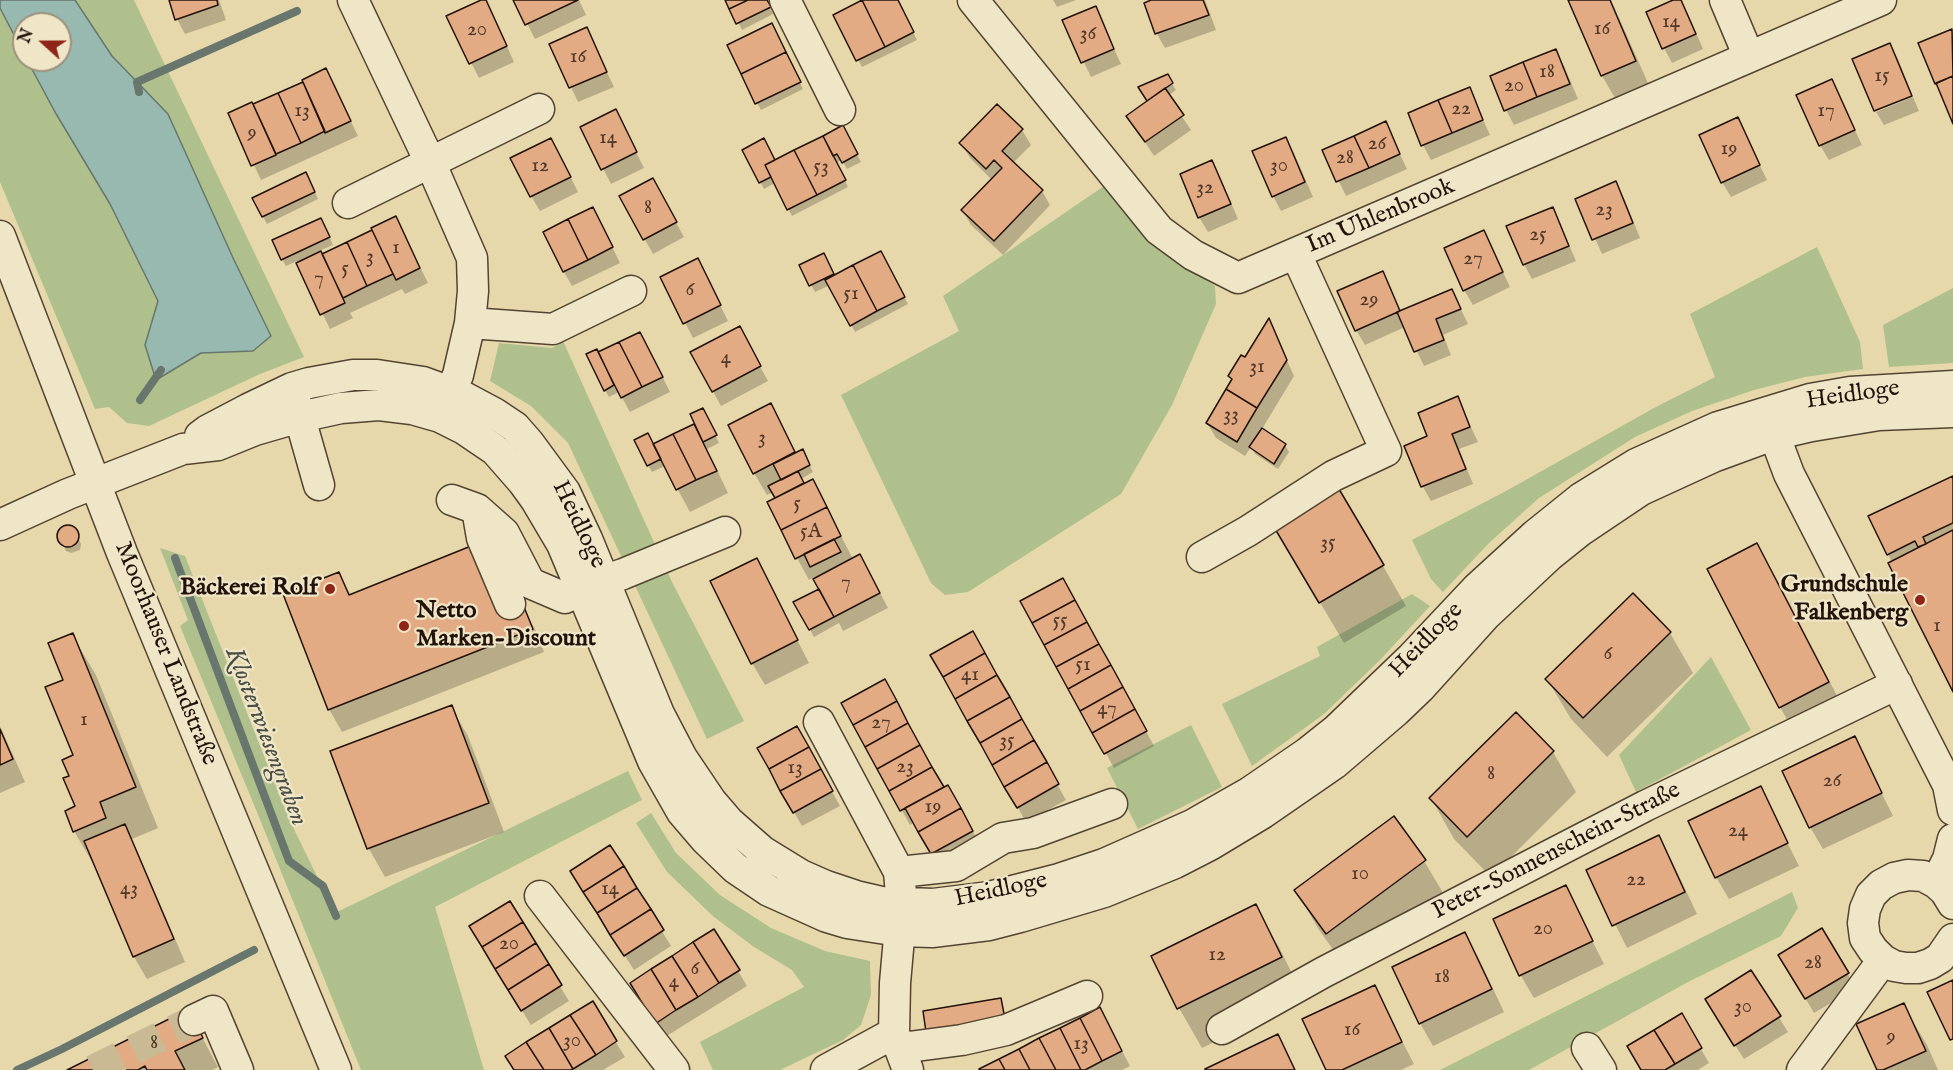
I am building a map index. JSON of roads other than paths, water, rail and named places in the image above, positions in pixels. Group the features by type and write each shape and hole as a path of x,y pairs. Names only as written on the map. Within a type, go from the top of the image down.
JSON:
{"street":[{"path":"353,0 430,162 472,258 473,291 470,323 458,375 445,404"},
{"name":"Im Uhlenbrook","path":"973,0 1159,230 1193,255 1238,278 1881,0"},
{"path":"1725,0 1749,57"},
{"path":"797,4 840,110"},
{"path":"348,203 538,109"},
{"name":"Moorhauser Landstraße","path":"0,236 96,483 336,1070"},
{"path":"1202,557 1248,531 1333,476 1386,451 1296,254"},
{"path":"470,323 553,329 631,291"},
{"name":"Heidloge","path":"183,449 208,430 292,388 330,378 353,375 377,375 423,382 445,404 464,429 495,450 524,482 562,544 592,585 688,767 711,801 729,822 762,851 801,874 856,896 901,918 933,904 979,899 1059,879 1104,864 1166,837 1222,808 1299,759 1336,730 1388,682 1508,559 1581,498 1636,464 1664,450 1718,427 1769,423 1812,426 1879,415 1953,412"},
{"name":"Heidloge","path":"1769,423 1810,399 1850,392 1953,386"},
{"path":"292,388 319,485"},
{"name":"Heidloge","path":"0,525 96,483 183,449 218,445 255,430 300,417 341,408 379,405 412,409 445,404"},
{"path":"1769,423 1789,474 1948,785 1953,810"},
{"path":"510,604 482,538 464,505 504,533 530,583 565,597 725,532"},
{"name":"Peter-Sonnenschein-Straße","path":"1222,1029 1324,972 1645,806 1897,684"},
{"path":"819,722 899,872 901,918 895,983 901,1050"},
{"path":"899,872 956,866 1003,838 1033,833 1112,804"},
{"path":"1945,893 1948,859 1953,839"},
{"path":"1945,893 1923,876 1908,874 1881,885 1871,895 1865,909 1863,923 1865,938 1873,951 1883,960 1894,966 1918,968 1940,957 1953,939"},
{"path":"540,896 674,1070"},
{"path":"1802,1070 1883,960"},
{"path":"826,1070 901,1050 1006,1030 1087,996"},
{"path":"194,1020 213,1011 238,1070"}],"water":[{"path":"0,0 75,0 112,56 168,114 271,336 253,351 201,353 156,380 145,345 158,301 110,204 33,72 72,72 72,12 12,12 12,31 0,8"}],"waterway":[{"name":"Klosterwiesengraben","path":"139,92 137,82 297,11"},
{"name":"Klosterwiesengraben","path":"140,400 161,370"},
{"name":"Klosterwiesengraben","path":"175,558 289,861 323,886 336,916"},
{"name":"Klosterwiesengraben","path":"17,1070 254,950"}],"tunnel":[{"path":"93,1070 194,1020"}],"place":[{"name":"Bäckerei Rolf","path":"330,589"},
{"name":"Grundschule Falkenberg","path":"1920,600"},
{"name":"Netto Marken-Discount","path":"404,626"}]}
